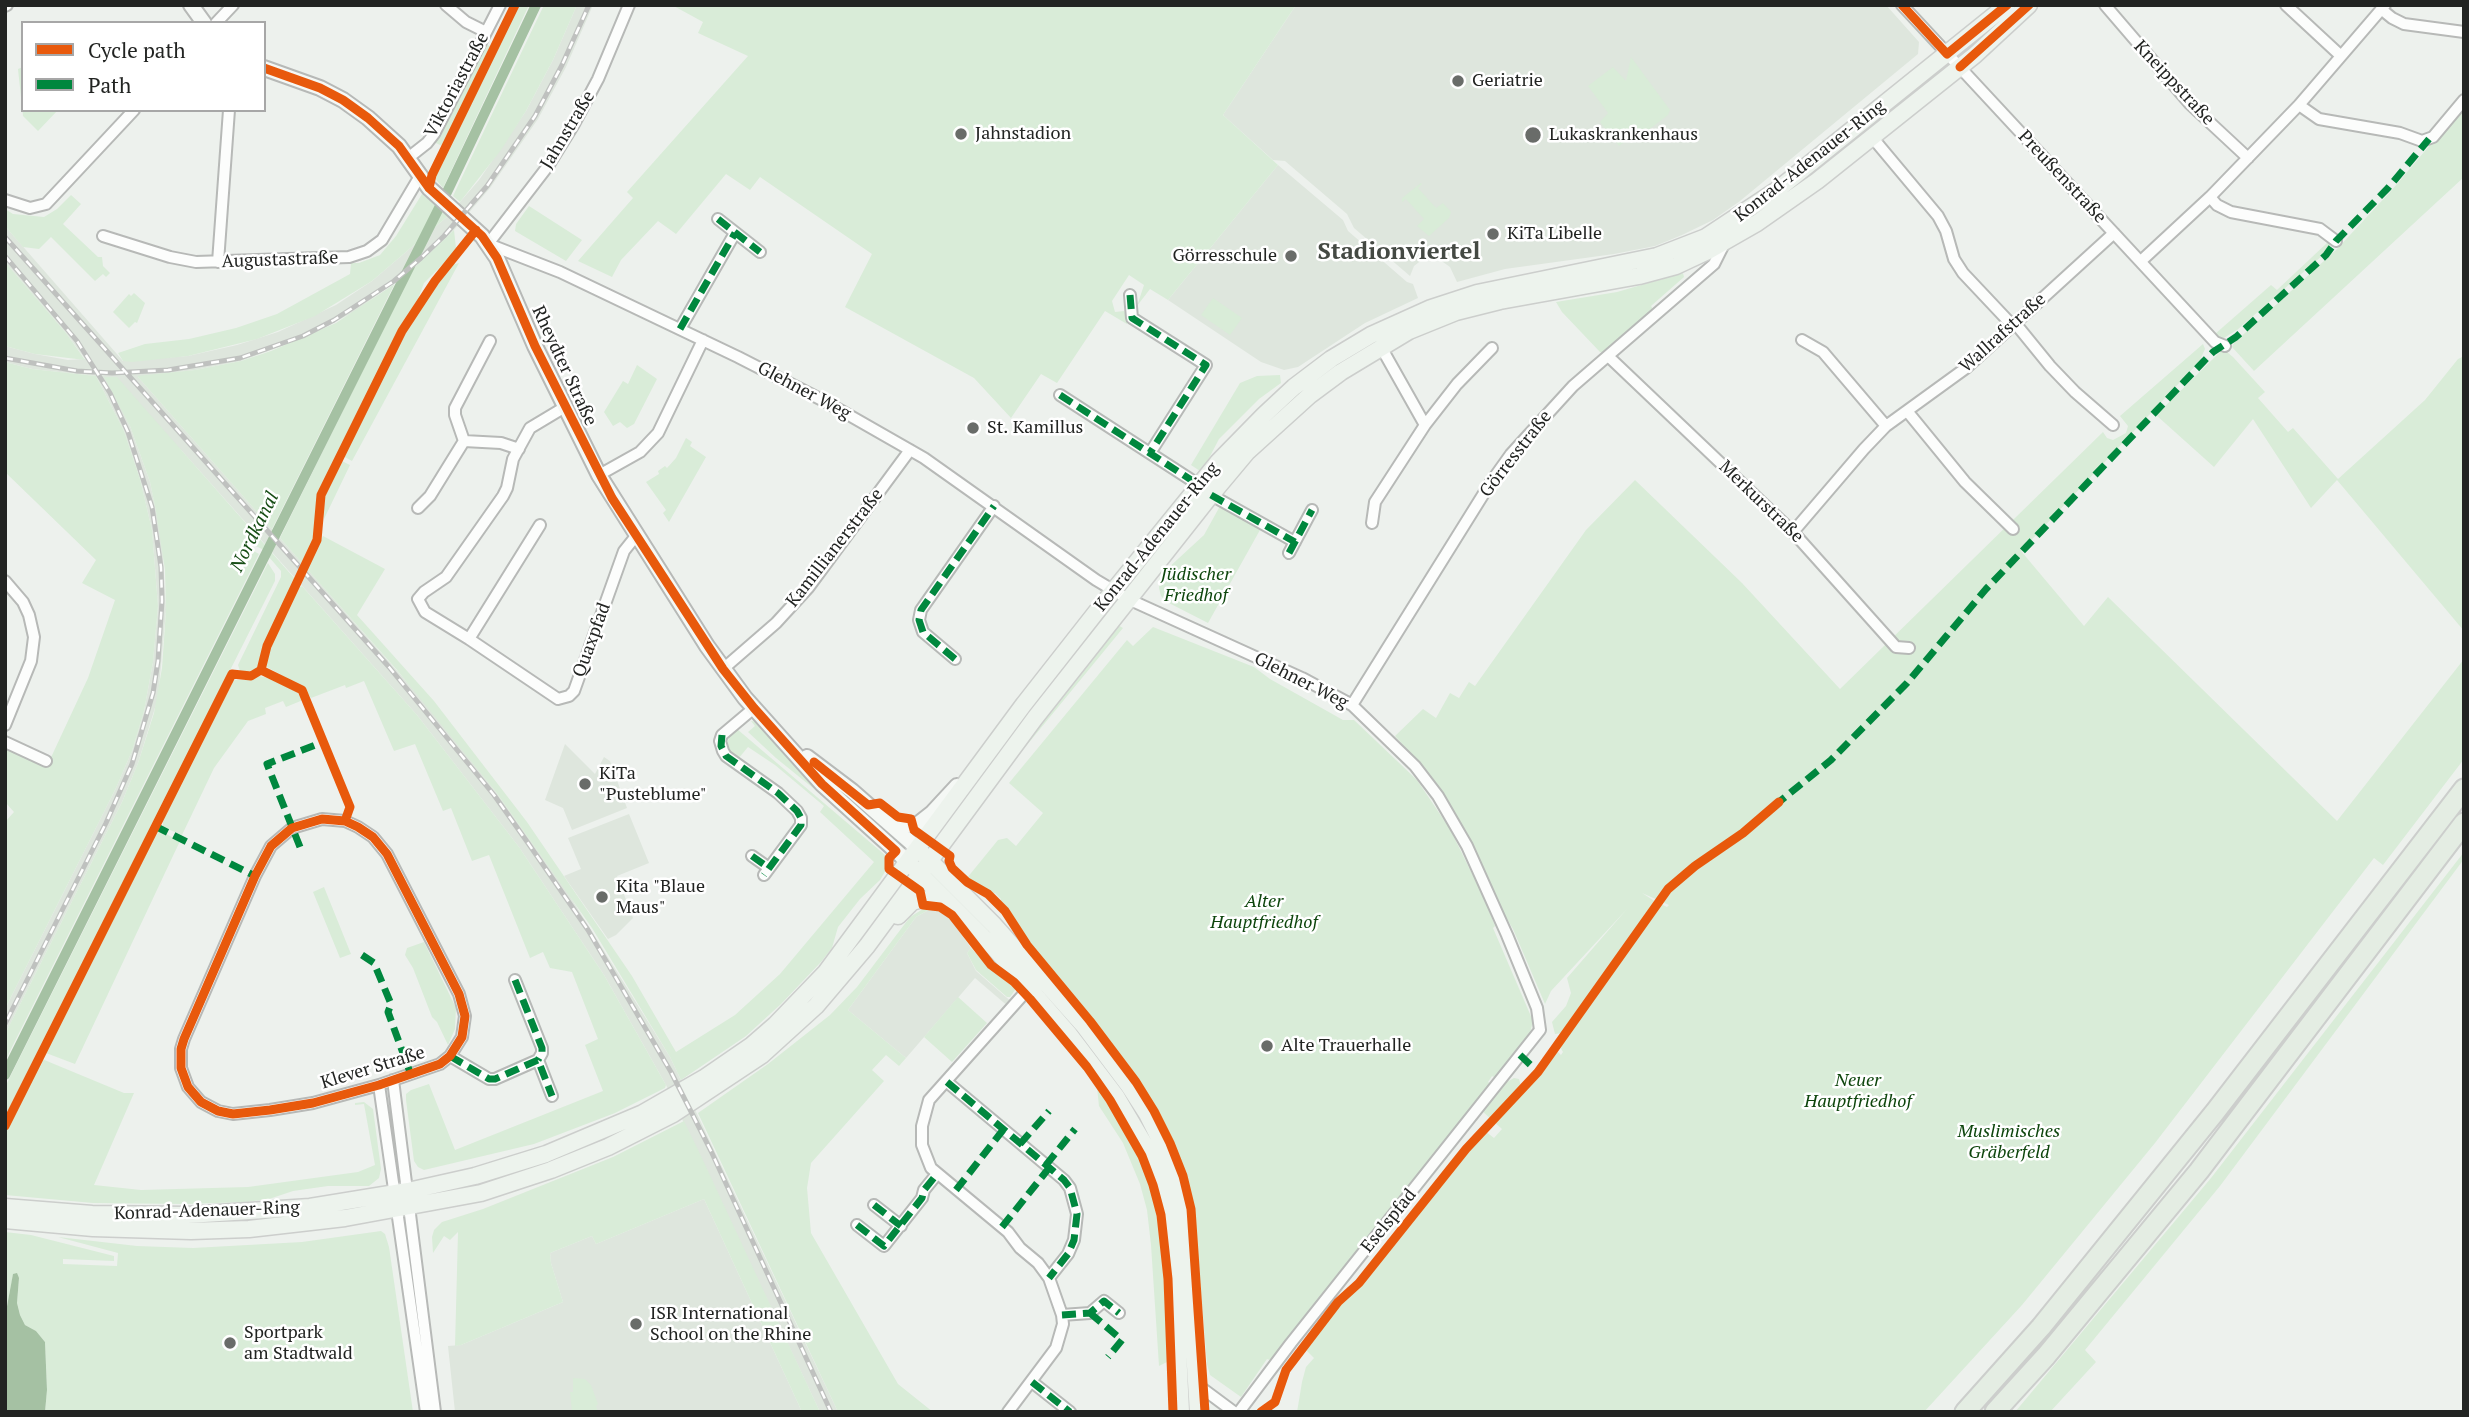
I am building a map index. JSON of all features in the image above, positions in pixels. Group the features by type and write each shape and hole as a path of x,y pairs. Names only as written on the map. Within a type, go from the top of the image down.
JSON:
{"highway":[{"path":"1965,1412 2041,1327 2215,1112 2464,789"},
{"path":"1995,1412 2046,1356 2199,1171 2464,823"}],"main road":[{"path":"191,5 203,21"},
{"name":"Konrad-Adenauer-Ring","path":"5,1207 92,1214 188,1216 481,1193 551,1170 618,1142 673,1114 737,1074 786,1035 816,1006 867,946 1027,728 1128,599 1245,433 1294,387 1331,359 1371,335 1401,319 1455,299 1636,262 1697,242 1777,190 2007,5"},
{"name":"Konrad-Adenauer-Ring","path":"5,1220 106,1229 191,1231 298,1224 402,1200 546,1154 643,1113 713,1073 752,1045 800,1001 849,942 1024,704 1114,591 1205,490 1273,427 1341,372 1409,331 1456,313 1500,301 1660,270 1691,260 1726,242 1786,204 1872,137 1959,67 2029,5"},
{"name":"Rheydter Straße","path":"266,69 320,88 343,100 382,129 433,191 488,244 507,276 535,346 599,475 723,669 822,784 912,855 1040,974 1105,1052 1147,1114 1167,1157 1182,1210 1189,1266 1198,1412"},
{"name":"Rheydter Straße","path":"781,736 883,818 912,855"},
{"path":"883,818 900,826 918,824 932,813 955,787 970,777"},
{"name":"Rheydter Straße","path":"924,866 951,904 1030,987 1085,1053 1116,1096 1149,1152 1160,1183 1172,1244 1181,1412"},
{"path":"816,1006 873,950 903,909 912,902 931,899 951,904"}],"street":[{"path":"218,21 233,5"},
{"path":"446,5 466,22 486,32"},
{"name":"Viktoriastraße","path":"408,158 434,134 499,5"},
{"name":"Jahnstraße","path":"488,244 548,166 574,124 598,79 629,5"},
{"name":"Preußenstraße","path":"1902,5 2215,342 2225,345"},
{"name":"Kneippstraße","path":"2105,5 2190,103 2248,158"},
{"path":"2286,5 2341,56"},
{"path":"2141,261 2210,197 2299,105 2383,7 2392,18 2404,24 2464,32"},
{"path":"2299,105 2319,119 2400,133 2422,141 2429,139 2464,100"},
{"path":"5,200 30,208 46,204 132,112"},
{"path":"218,262 229,112"},
{"path":"1872,137 1938,216 1946,231 1954,260 1963,273 2075,392 2113,425"},
{"name":"Augustastraße","path":"103,236 170,257 218,262 337,259 359,255 376,245 387,233 420,176"},
{"path":"2210,197 2217,205 2231,212 2320,229 2336,241"},
{"path":"718,219 760,252"},
{"path":"680,329 735,233"},
{"name":"Wallrafstraße","path":"1793,532 1886,426 1966,368 2114,233"},
{"name":"Görresstraße","path":"1352,705 1504,463 1573,386 1714,264 1726,242"},
{"name":"Glehner Weg","path":"488,244 532,260 780,378 910,450 1114,591 1302,678 1352,705 1415,766 1448,810 1516,957 1537,1008 1540,1030"},
{"path":"1130,295 1132,318 1206,365 1150,453"},
{"path":"599,475 640,452 658,433 703,340"},
{"path":"1802,340 1823,352 1886,426"},
{"path":"464,441 455,408 490,341"},
{"path":"1381,347 1425,425"},
{"path":"1372,523 1375,502 1425,425 1457,384 1492,348"},
{"name":"Merkurstraße","path":"1608,356 1793,532 1896,647 1909,648"},
{"path":"1060,395 1205,490"},
{"path":"540,525 469,639 425,612 418,599 446,577 503,496 513,459 534,424 565,407"},
{"path":"1907,411 1965,482 2013,529"},
{"path":"464,441 501,443 519,449"},
{"path":"418,508 430,496 464,441"},
{"name":"Kamillianerstraße","path":"723,669 776,623 808,588 910,450"},
{"name":"Konrad-Adenauer-Ring","path":"1205,490 1295,542"},
{"path":"955,659 923,632 919,620 921,610 994,506"},
{"path":"1289,552 1312,510"},
{"name":"Quaxpfad","path":"469,639 556,699 571,694 624,551 636,536"},
{"path":"5,581 23,602 34,637 31,661 5,725"},
{"path":"752,856 767,872 801,825 797,811 778,793 726,756 721,746 723,734 754,708"},
{"path":"5,742 46,761"},
{"name":"Klever Straße","path":"322,818 345,821 366,832 387,854 463,1005 465,1016 462,1037 450,1056 430,1069 393,1080 313,1102 233,1114 218,1111 201,1102 183,1077 180,1058 184,1039 256,876 266,855 278,839 302,823 322,818"},
{"path":"515,981 541,1048 542,1053 538,1060 552,1096"},
{"path":"1008,1412 1056,1349 1063,1324 1062,1314 1049,1278 1038,1263 1020,1248 1008,1231 937,1174 925,1154 922,1126 929,1100 1030,987"},
{"name":"Eselspfad","path":"1195,1383 1237,1412 1540,1030"},
{"name":"Klever Straße","path":"450,1056 489,1079 495,1079 538,1060"},
{"name":"Klever Straße","path":"393,1080 402,1200"},
{"path":"947,1082 1064,1180 1070,1188 1077,1214 1074,1240 1068,1254 1049,1278"},
{"name":"Klever Straße","path":"379,1085 402,1200"},
{"path":"857,1225 884,1246 922,1198 924,1190 937,1174"},
{"path":"402,1200 426,1412"},
{"path":"874,1205 901,1226"},
{"path":"1062,1314 1090,1313 1104,1301 1119,1313"},
{"path":"417,1318 435,1412"},
{"path":"1032,1382 1070,1412"}],"shaded area":[{"path":"577,5 593,5 566,67 538,119 490,188 454,230 423,260 356,311 304,338 241,361 138,377 429,707 496,792 568,893 670,1057 838,1412 820,1412 666,1085 604,975 519,847 417,715 182,451 119,403 150,482 162,539 166,610 158,698 138,763 122,802 5,1034 5,1009 132,751 144,711 153,662 158,606 152,530 140,479 124,431 96,376 32,369 5,362 5,346 68,360 85,359 5,262 5,226 123,361 188,356 278,332 336,305 372,281 448,216 479,180 526,111 553,60"},
{"name":"Lukaskrankenhaus","path":"1296,5 1886,5 1919,42 1918,54 1740,201 1713,220 1655,246 1505,269 1457,282 1450,267 1436,257 1423,259 1414,266 1410,276 1354,228 1347,214 1285,161 1273,160 1223,115"},
{"name":"Görresschule","path":"1278,165 1343,220 1348,231 1407,282 1413,284 1418,298 1365,323 1298,367 1284,370 1261,362 1168,300"},
{"name":"KiTa \"Pusteblume\"","path":"565,744 595,774 604,757 610,761 627,808 572,830 563,808 545,800"},
{"name":"Kita \"Blaue Maus\"","path":"629,814 649,863 617,876 633,918 608,939 564,876 581,869 568,838"},
{"path":"932,908 949,916 971,948 967,953 976,971 1014,1004 1010,1008 975,978 906,1058 848,1010 916,917"},
{"name":"ISR International School on the Rhine","path":"704,1199 802,1412 455,1412 448,1346 461,1345 563,1302 550,1253 592,1236 596,1244"},
{"path":"17,1273 17,1303 20,1315 25,1325 36,1331 45,1342 45,1412 5,1412 5,1317 13,1274"}],"green space":[{"path":"518,5 529,5 443,188 434,177 448,149 450,150 448,147"},
{"path":"544,5 577,5 553,60 526,111 501,150 460,202 453,196"},
{"name":"Jahnstadion","path":"672,5 1296,5 1223,115 1278,165 1168,300 1150,289 1137,306 1144,285 1129,275 1112,301 1115,312 1124,311 1129,321 1127,324 1105,311 1057,383 1041,374 1011,418 974,378 845,307 872,254 760,177 750,190 726,174 676,234 658,221 621,260 612,277 578,261 633,198 627,192 748,56 698,33 703,22"},
{"path":"484,43 492,47 444,147 434,142 442,126 445,127 482,54 479,52"},
{"path":"1631,57 1670,110 1668,115 1635,140 1632,136 1619,146 1600,122 1608,113 1588,86 1613,67 1626,81"},
{"path":"21,68 21,97 18,69"},
{"path":"2464,105 2464,177 2254,371 2232,347 2234,343 2336,250 2391,191"},
{"path":"23,112 56,112 38,131 23,116"},
{"path":"1421,183 1418,188 1436,208 1443,203 1451,212 1449,218 1429,236 1417,226 1424,219 1406,199 1402,202 1402,198"},
{"path":"422,194 448,216 372,281 315,316 257,339 188,356 132,362 123,361 118,353 145,344 189,339 236,328 277,314 350,274 351,263 359,263 380,255 396,236"},
{"path":"71,195 81,204 63,224 98,257 102,257 103,266 110,273 106,277 103,274 95,281 51,237 39,249 23,247 5,226 5,209 13,214 44,217"},
{"path":"529,206 582,240 566,261 515,231 516,224"},
{"path":"454,230 456,248 424,283 328,473 319,494 316,533 302,563 280,538 413,269"},
{"path":"2328,242 2331,244 2323,255 2237,330 2222,339 2215,334 2271,285 2277,290"},
{"path":"5,262 66,333 85,360 35,354 5,346"},
{"path":"459,263 352,461 343,456 403,332 440,278 452,265"},
{"path":"1683,273 1684,277 1651,306 1654,311 1605,353 1600,352 1562,312 1556,302 1617,292"},
{"path":"394,284 272,529 137,376 195,370 241,361 271,351 336,323"},
{"path":"134,293 145,303 137,323 129,328 113,312 129,294 131,296"},
{"path":"1213,298 1242,318 1230,335 1201,315"},
{"name":"Neuer Hauptfriedhof","path":"2203,344 2205,349 2199,362 2021,551 2084,626 2108,597 2337,821 2464,659 2464,759 2383,865 2374,858 2155,1143 2022,1305 1924,1412 1297,1412 1306,1367 1314,1358 1304,1348 1340,1304 1361,1284 1485,1131 1494,1138 1502,1129 1494,1122 1557,1051 1561,1055 1563,1052 1560,1047 1661,904 1667,907 1669,905 1642,893 1656,902 1563,1033 1555,1034 1552,1022 1566,1006 1571,993 1567,978 1627,909 1551,991 1545,1004 1466,831 1435,781 1395,736 1423,709 1436,718 1450,693 1459,698 1469,682 1475,686 1586,530 1635,480 1742,583 1840,689 2103,432 2107,438 2113,440 2126,433 2128,426 2120,416"},
{"path":"2221,351 2233,357 2265,392 2258,398 2288,432 2293,428 2338,479 2425,400 2458,359 2464,356 2464,631 2337,480 2311,508 2253,419 2214,467 2156,415"},
{"path":"5,362 32,369 96,376 124,431 140,479 152,530 158,606 153,662 144,711 132,751 5,1009 5,822 14,812 5,802 5,750 12,750 47,766 88,678 115,600 82,583 96,560 5,472"},
{"path":"637,365 657,379 634,424 627,428 620,422 613,426 604,412 623,381 628,384"},
{"path":"1280,375 1281,383 1259,399 1219,439 1200,471 1191,465 1240,383 1257,376"},
{"path":"104,377 117,377 295,579 267,638 257,669 244,673 240,671 238,665 281,577 281,571 262,549 244,541 243,545 259,554 5,1061 5,1034 122,802 138,763 154,713 162,668 166,610 165,570 156,511 150,482 130,426"},
{"path":"686,438 692,442 690,446 706,457 669,522 663,513 666,510 646,482 659,474 658,471 665,466 667,468 676,458"},
{"path":"340,460 350,465 324,519 322,508 326,493"},
{"name":"Jüdischer Friedhof","path":"1220,506 1260,530 1208,623 1167,602 1161,596 1159,579 1204,535"},
{"path":"323,536 385,569 357,615 434,701 527,822 632,976 676,1052 735,1015 780,974 874,862 820,812 824,806 775,765 748,747 738,759 730,753 726,745 731,734 737,729 885,855 886,870 838,927 832,948 821,962 746,1036 681,1080 670,1057 592,928 496,792 397,670 307,569"},
{"path":"268,563 275,574 275,581 5,1117 5,1087"},
{"path":"302,586 417,715 519,847 604,975 666,1085 665,1088 615,1113 534,1144 424,1170 418,1167 414,1161 406,1100 406,1094 411,1090 429,1084 455,1150 603,1091 585,1045 598,1039 572,972 550,968 543,952 530,958 489,855 472,861 451,808 443,811 415,744 394,751 364,681 311,698 304,688 265,664 271,643 298,588"},
{"path":"1116,624 1123,628 999,779 1040,720"},
{"name":"Alter Hauptfriedhof","path":"1153,627 1254,667 1270,679 1343,720 1354,720 1417,780 1450,829 1484,898 1495,926 1493,928 1533,1021 1530,1033 1495,1078 1492,1076 1488,1082 1490,1083 1270,1360 1267,1359 1241,1397 1210,1375 1194,1208 1173,1142 1156,1109 1139,1080 1026,938 1001,899 967,878 998,840 1007,838 1016,846 1043,813 1009,783 1127,640 1133,646"},
{"path":"259,676 297,692 303,700 286,707 283,701 265,708 266,714 248,721 214,768 182,835 163,827 163,821 228,684 235,680"},
{"path":"751,721 758,722 829,801 748,732 755,726"},
{"path":"157,832 180,841 75,1064 46,1053"},
{"path":"2464,852 2464,859 2220,1186 2085,1350 2096,1362 2050,1412 2015,1412 2211,1178"},
{"path":"324,887 351,954 340,958 313,892"},
{"path":"932,908 916,917 848,1010 906,1058 899,1066 886,1055 872,1070 884,1081 811,1163 807,1188 811,1233 898,1384 933,1412 838,1412 698,1113 768,1064 830,1015 857,987 910,917 923,909"},
{"path":"424,942 456,1008 455,1029 448,1045 432,1017 413,968 405,955 407,948"},
{"path":"971,948 994,972 1014,987 1010,997 976,970 967,953"},
{"path":"958,997 987,1023 952,1062 924,1037"},
{"path":"42,1059 124,1093 134,1093 94,1185 141,1190 248,1187 358,1172 375,1165 364,1104 355,1105 364,1102 373,1109 381,1169 379,1178 369,1186 328,1186 246,1202 93,1203 5,1195 5,1133"},
{"path":"1514,1078 1519,1079 1521,1086 1491,1119 1482,1111 1503,1084"},
{"path":"1097,1087 1139,1156 1157,1214 1165,1280 1167,1362 1159,1366 1147,1210 1140,1184 1123,1143 1099,1106"},
{"path":"684,1121 820,1412 802,1412 704,1199 596,1244 592,1236 550,1253 563,1302 455,1346 458,1232 450,1240 444,1236 433,1253 434,1230 442,1222 483,1209 613,1157"},
{"name":"Sportpark am Stadtwald","path":"381,1231 385,1234 389,1247 413,1412 45,1412 45,1342 36,1331 25,1325 20,1315 17,1303 19,1278 13,1275 5,1317 5,1232 31,1235 114,1256 114,1261 63,1259 63,1264 117,1266 118,1253 58,1237 137,1246 193,1248 302,1242"},
{"path":"573,1378 585,1379 591,1385 598,1412 572,1412 570,1392 573,1392"}],"waterway":[{"name":"Nordkanal","path":"5,1075 448,190 536,5"}],"railway":[{"path":"5,358 77,371 112,373 168,370 240,358 303,336 334,320 394,281 421,258 487,186 535,116 589,5"},
{"path":"5,237 389,667 494,795 528,843 588,930 671,1072 711,1151 831,1412"},
{"path":"5,256 77,341 110,393 128,432 152,507 161,567 162,601 153,693 132,764 106,823 5,1024"}],"marked path":[{"path":"1774,806 1831,760 1907,683 1986,589 2204,361 2236,337 2326,255 2429,139"},
{"path":"718,219 760,252"},
{"path":"680,329 735,233"},
{"path":"1130,295 1132,318 1206,365 1150,453"},
{"path":"1060,395 1199,485"},
{"path":"1211,495 1295,542"},
{"path":"955,659 923,632 919,620 921,610 994,506"},
{"path":"1289,553 1312,510"},
{"path":"722,735 721,746 726,756 778,793 801,818 801,825 764,875"},
{"path":"300,847 267,764 323,742"},
{"path":"155,826 255,876"},
{"path":"752,856 769,868"},
{"path":"362,955 374,963 391,1004 388,1012 411,1075"},
{"path":"515,980 542,1048 538,1060"},
{"path":"1520,1055 1538,1072"},
{"path":"450,1056 489,1079 495,1079 538,1060 552,1096"},
{"path":"947,1082 1064,1180 1070,1188 1077,1214 1074,1240 1068,1254 1049,1278"},
{"path":"1020,1144 1049,1111"},
{"path":"1046,1165 1075,1129"},
{"path":"956,1190 1003,1130"},
{"path":"1002,1227 1049,1168"},
{"path":"857,1225 884,1246 922,1198 924,1190 937,1174"},
{"path":"874,1205 901,1226"},
{"path":"1062,1315 1090,1313 1104,1301 1119,1313"},
{"path":"1090,1313 1122,1340 1108,1357"},
{"path":"1032,1382 1070,1412"}],"cycle path":[{"path":"429,188 432,175 515,5"},
{"path":"1902,5 1947,54 2007,5"},
{"path":"1960,67 2029,5"},
{"path":"266,69 320,88 368,118 399,146 429,188 482,236 497,258 535,346 612,498 723,669 822,784 896,851 889,858 889,869 920,891 923,905 940,907 952,915 991,965 1014,982 1030,999 1087,1067 1110,1100 1142,1156 1161,1215 1168,1279 1173,1412"},
{"path":"5,1126 232,674 251,676 261,670 267,646 317,540 321,495 402,331 435,281 476,230"},
{"path":"261,670 302,690 350,807 345,821"},
{"path":"814,762 868,805 880,803 898,817 911,819 914,830 950,856 952,868 967,882 988,894 1005,911 1027,945 1136,1082 1154,1111 1183,1176 1191,1209 1205,1412"},
{"path":"1261,1412 1275,1402 1286,1370 1338,1302 1359,1283 1466,1149 1538,1072 1668,889 1695,866 1743,833 1779,802"},
{"path":"322,819 345,821 358,827 373,837 387,854 459,994 465,1016 462,1037 450,1056 440,1064 379,1085 313,1103 270,1110 233,1114 218,1111 201,1102 188,1087 181,1068 184,1039 255,876 271,846 292,828 322,819"}],"place":[{"name":"Geriatrie","path":"1458,81"},
{"name":"Jahnstadion","path":"961,134"},
{"name":"Lukaskrankenhaus","path":"1533,135"},
{"name":"KiTa Libelle","path":"1493,234"},
{"name":"Görresschule","path":"1291,256"},
{"name":"St. Kamillus","path":"973,428"},
{"name":"KiTa \"Pusteblume\"","path":"585,784"},
{"name":"Kita \"Blaue Maus\"","path":"602,897"},
{"name":"Alte Trauerhalle","path":"1267,1046"},
{"name":"ISR International School on the Rhine","path":"636,1324"},
{"name":"Sportpark am Stadtwald","path":"230,1343"}],"district":[{"name":"Stadionviertel","path":"1399,252"}],"park label":[{"name":"Muslimisches Gräberfeld","path":"2009,1142"}]}
